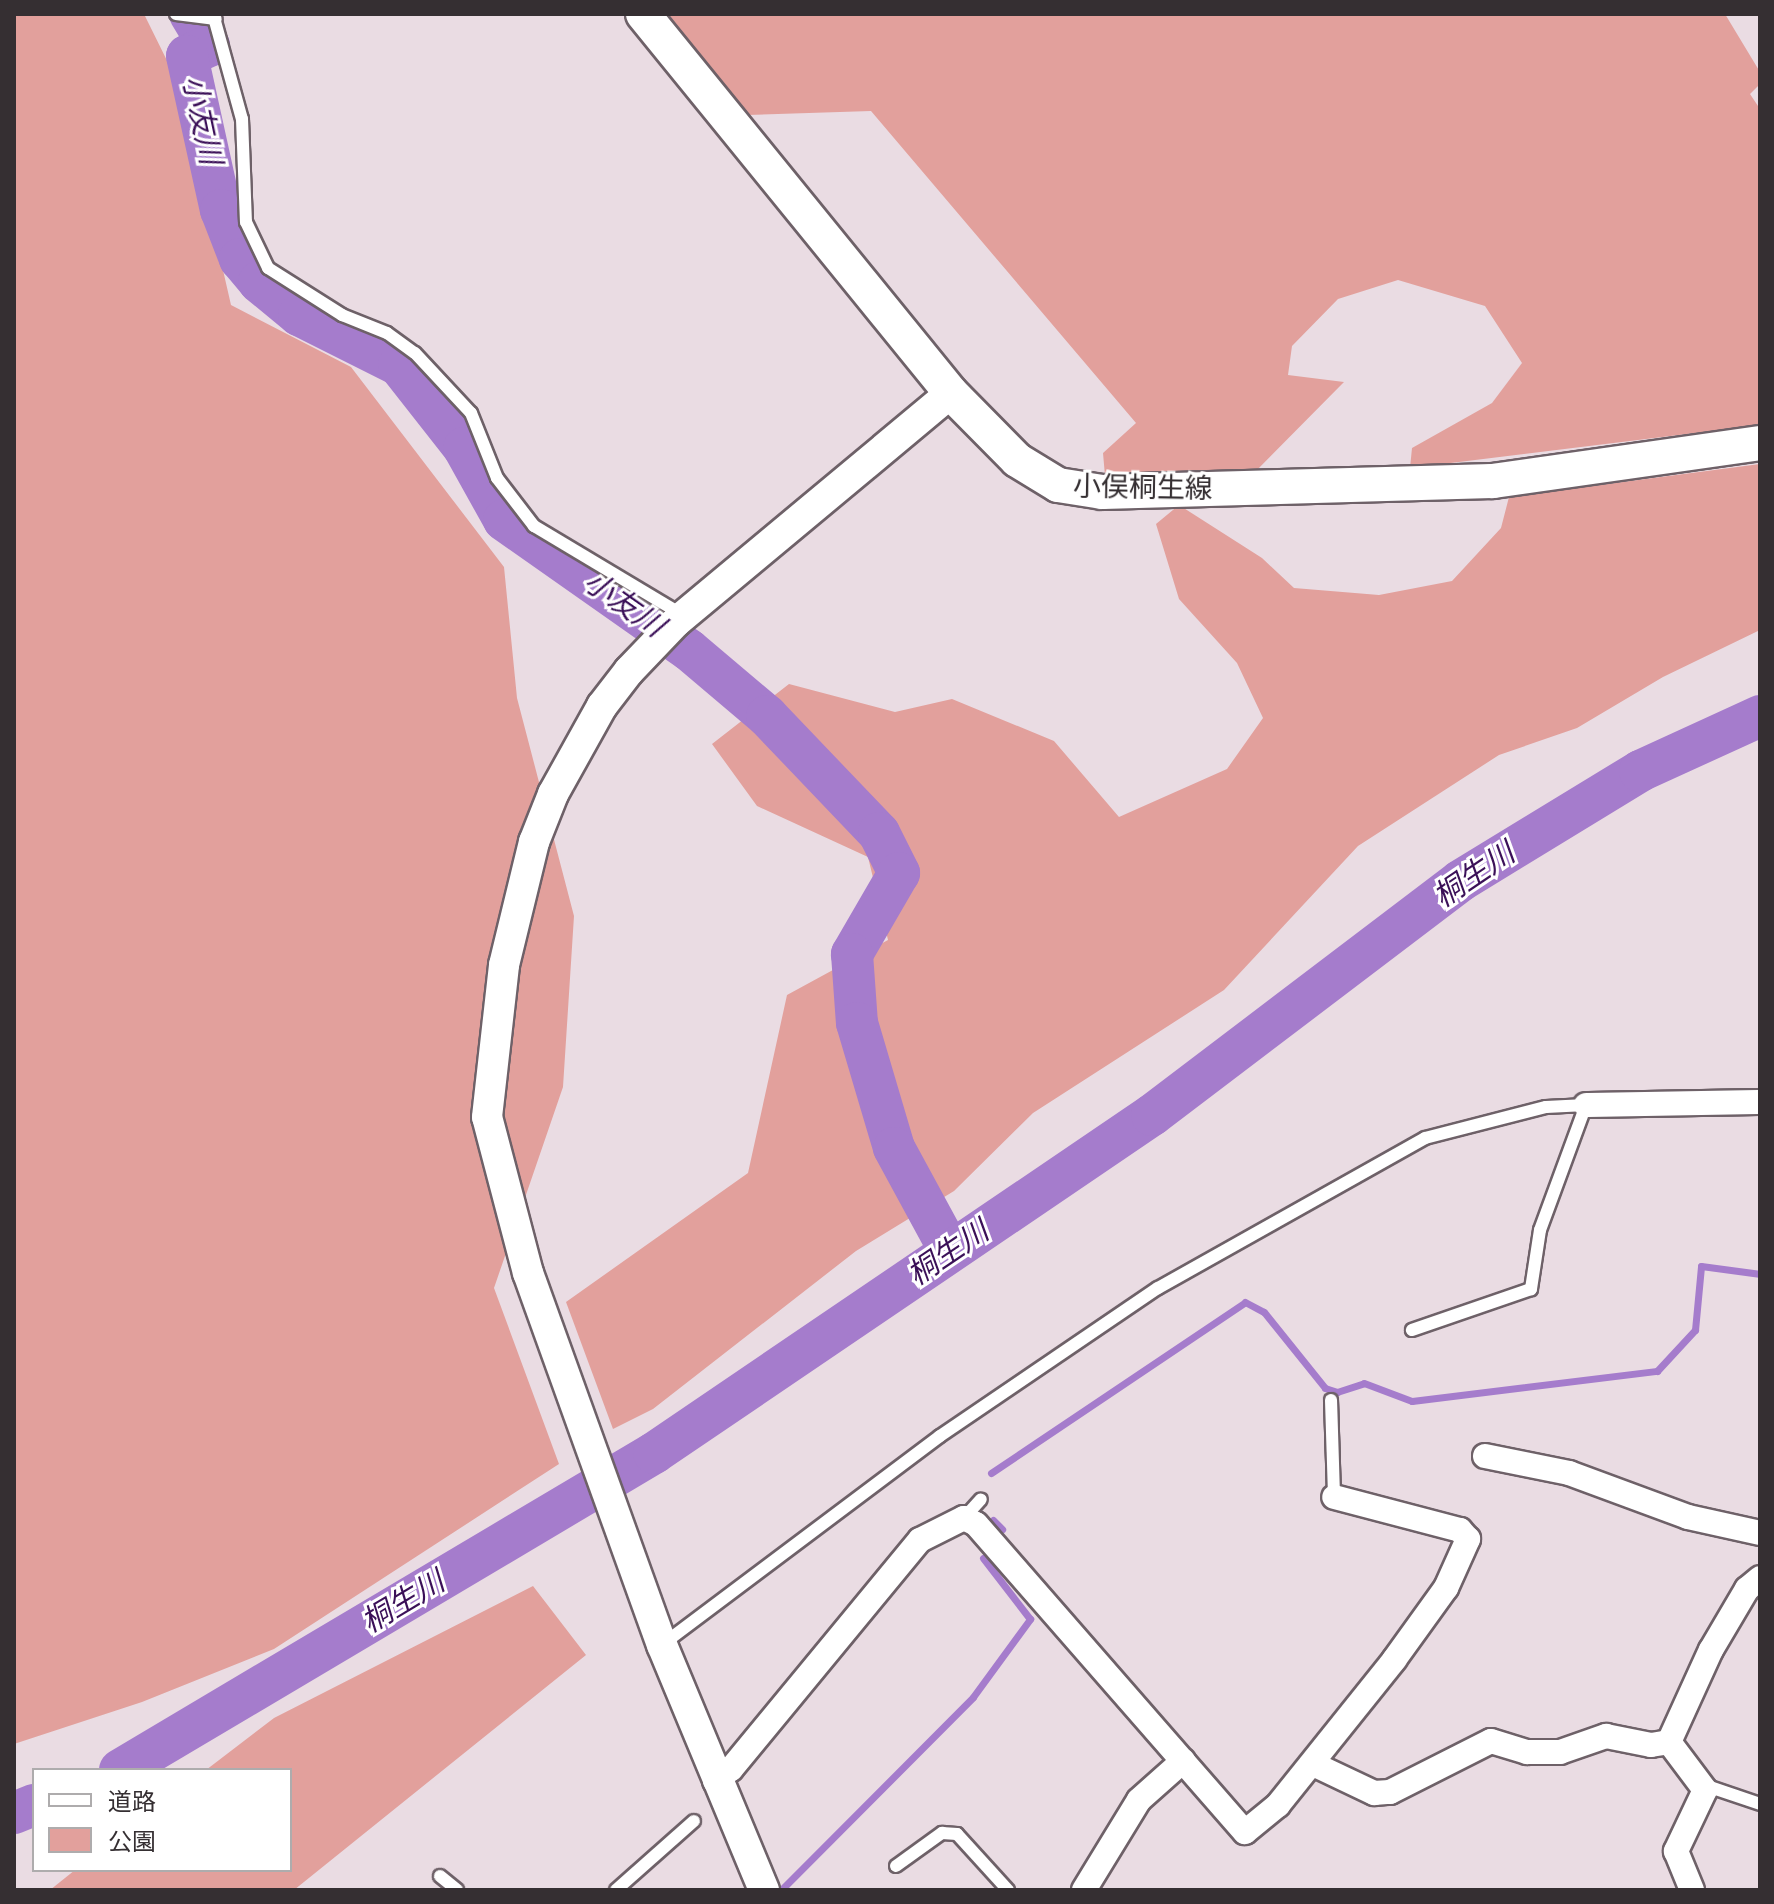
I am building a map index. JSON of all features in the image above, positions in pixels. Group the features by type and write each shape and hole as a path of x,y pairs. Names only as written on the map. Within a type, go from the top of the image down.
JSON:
{"main road":[{"name":"小俣桐生線","path":"643,14 951,393 1038,476 1102,492 1493,481 1760,443"}],"street":[{"path":"760,1889 660,1640 528,1273 487,1117 504,965 526,867 553,794 602,706 672,627 951,393"},
{"path":"1586,1105 1760,1102"},
{"path":"1485,1456 1569,1473 1688,1517 1760,1533"},
{"path":"715,1781 731,1769 920,1540 964,1518 976,1524 1245,1832 1278,1805 1313,1764 1446,1588 1468,1539 1460,1530 1334,1497"},
{"path":"1669,1742 1711,1650 1747,1589 1760,1578"},
{"path":"1313,1764 1374,1793 1390,1792 1491,1741 1527,1752 1560,1752 1606,1736 1651,1745 1669,1742"},
{"path":"1669,1742 1704,1785 1676,1851 1692,1890"},
{"path":"1084,1890 1139,1800 1183,1761"}],"lane":[{"path":"177,15 213,18 242,119 246,222 268,268 342,315 387,333 415,353 471,413 497,478 534,526 672,627"},
{"path":"660,1640 952,1427 1158,1288 1425,1138 1546,1107 1586,1105 1540,1230 1531,1289 1412,1330"},
{"path":"1331,1400 1334,1497"},
{"path":"964,1518 981,1499"},
{"path":"1704,1785 1760,1804"},
{"path":"616,1890 694,1821"},
{"path":"896,1866 942,1833 957,1834 1008,1890"},
{"path":"440,1876 457,1890"}],"green space":[{"path":"14,14 144,14 182,91 231,305 351,367 504,567 517,698 574,916 563,1087 494,1288 559,1464 274,1649 142,1702 14,1744"},
{"path":"666,14 1725,14 1760,72 1760,84 1750,94 1760,109 1760,425 1410,468 1412,448 1492,403 1522,363 1485,306 1398,280 1338,299 1292,346 1288,375 1344,382 1255,472 1105,476 1103,453 1136,423 871,111 747,115"},
{"path":"1760,464 1760,630 1663,677 1577,728 1499,755 1358,846 1224,990 1033,1113 954,1191 856,1251 653,1409 613,1429 566,1302 748,1173 787,995 888,940 868,857 757,806 712,744 789,684 895,712 952,699 1054,741 1119,817 1227,769 1263,718 1237,663 1179,599 1156,524 1179,505 1262,558 1294,588 1379,595 1452,581 1501,528 1509,497"},
{"path":"533,1586 586,1655 294,1890 50,1890 72,1872 292,1872 292,1768 209,1768 274,1718"}],"waterway":[{"name":"小友川","path":"190,14 209,46 187,56 221,210 240,259 259,282 299,315 399,365 464,448 504,520 689,650 767,716 879,833 899,873 852,954 857,1023 894,1148 950,1251"},
{"name":"桐生川","path":"123,1768 654,1453 1152,1115 1460,881 1640,771 1760,716"},
{"path":"991,1473 1245,1302 1264,1312 1325,1388 1337,1392 1364,1383 1412,1401 1657,1371 1695,1330 1701,1266 1760,1274"},
{"path":"993,1520 1002,1529"},
{"path":"781,1890 973,1697 1030,1619 983,1558"},
{"name":"桐生川","path":"14,1813 32,1806"}]}
